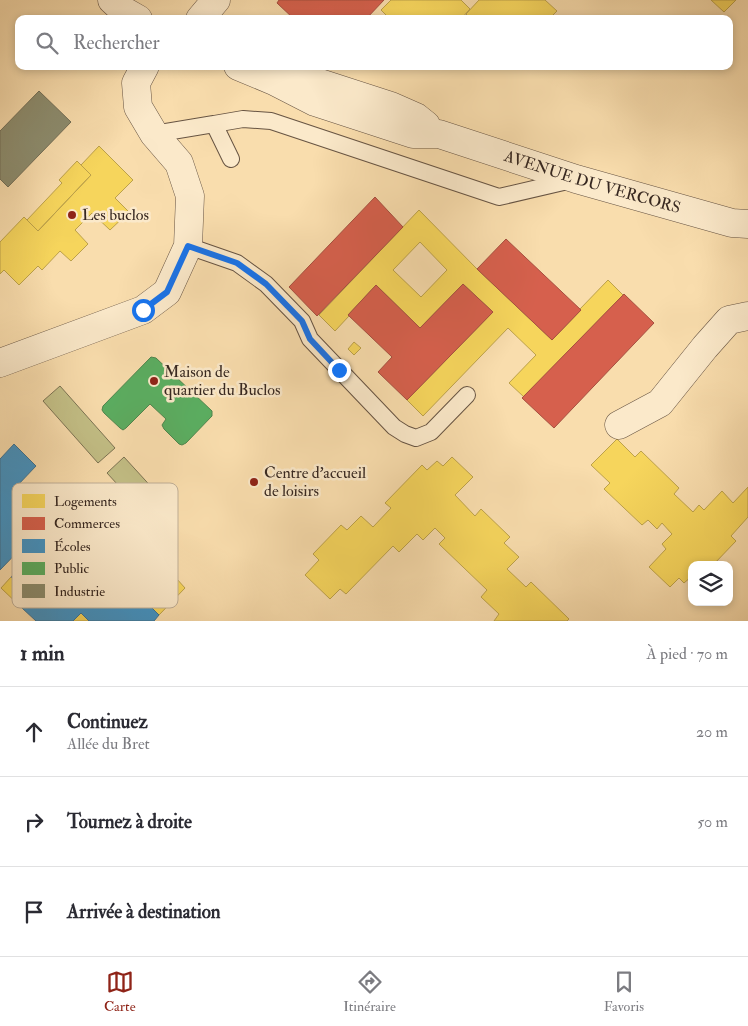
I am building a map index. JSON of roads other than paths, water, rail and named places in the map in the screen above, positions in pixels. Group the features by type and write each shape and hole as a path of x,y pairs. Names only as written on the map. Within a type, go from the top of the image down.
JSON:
{"street":[{"path":"112,0 132,15"},
{"path":"203,15 216,0"},
{"path":"3,362 143,310 167,292 188,246 190,196 179,163 154,134 138,107 136,83 143,70"},
{"name":"AVENUE DU VERCORS","path":"248,70 315,102 413,134 440,134 576,179 732,223 748,224"},
{"path":"619,425 660,403 729,320 748,316"}],"lane":[{"path":"154,134 243,119 271,121 499,197 576,179"},
{"path":"214,124 231,159"},
{"path":"188,246 237,263 266,284 302,321 310,339 394,427 405,434 416,438 431,432 467,395"}],"place":[{"name":"Les buclos","path":"72,215"},
{"name":"Maison de quartier du Buclos","path":"154,381"},
{"name":"Centre d'accueil de loisirs","path":"254,482"}]}
